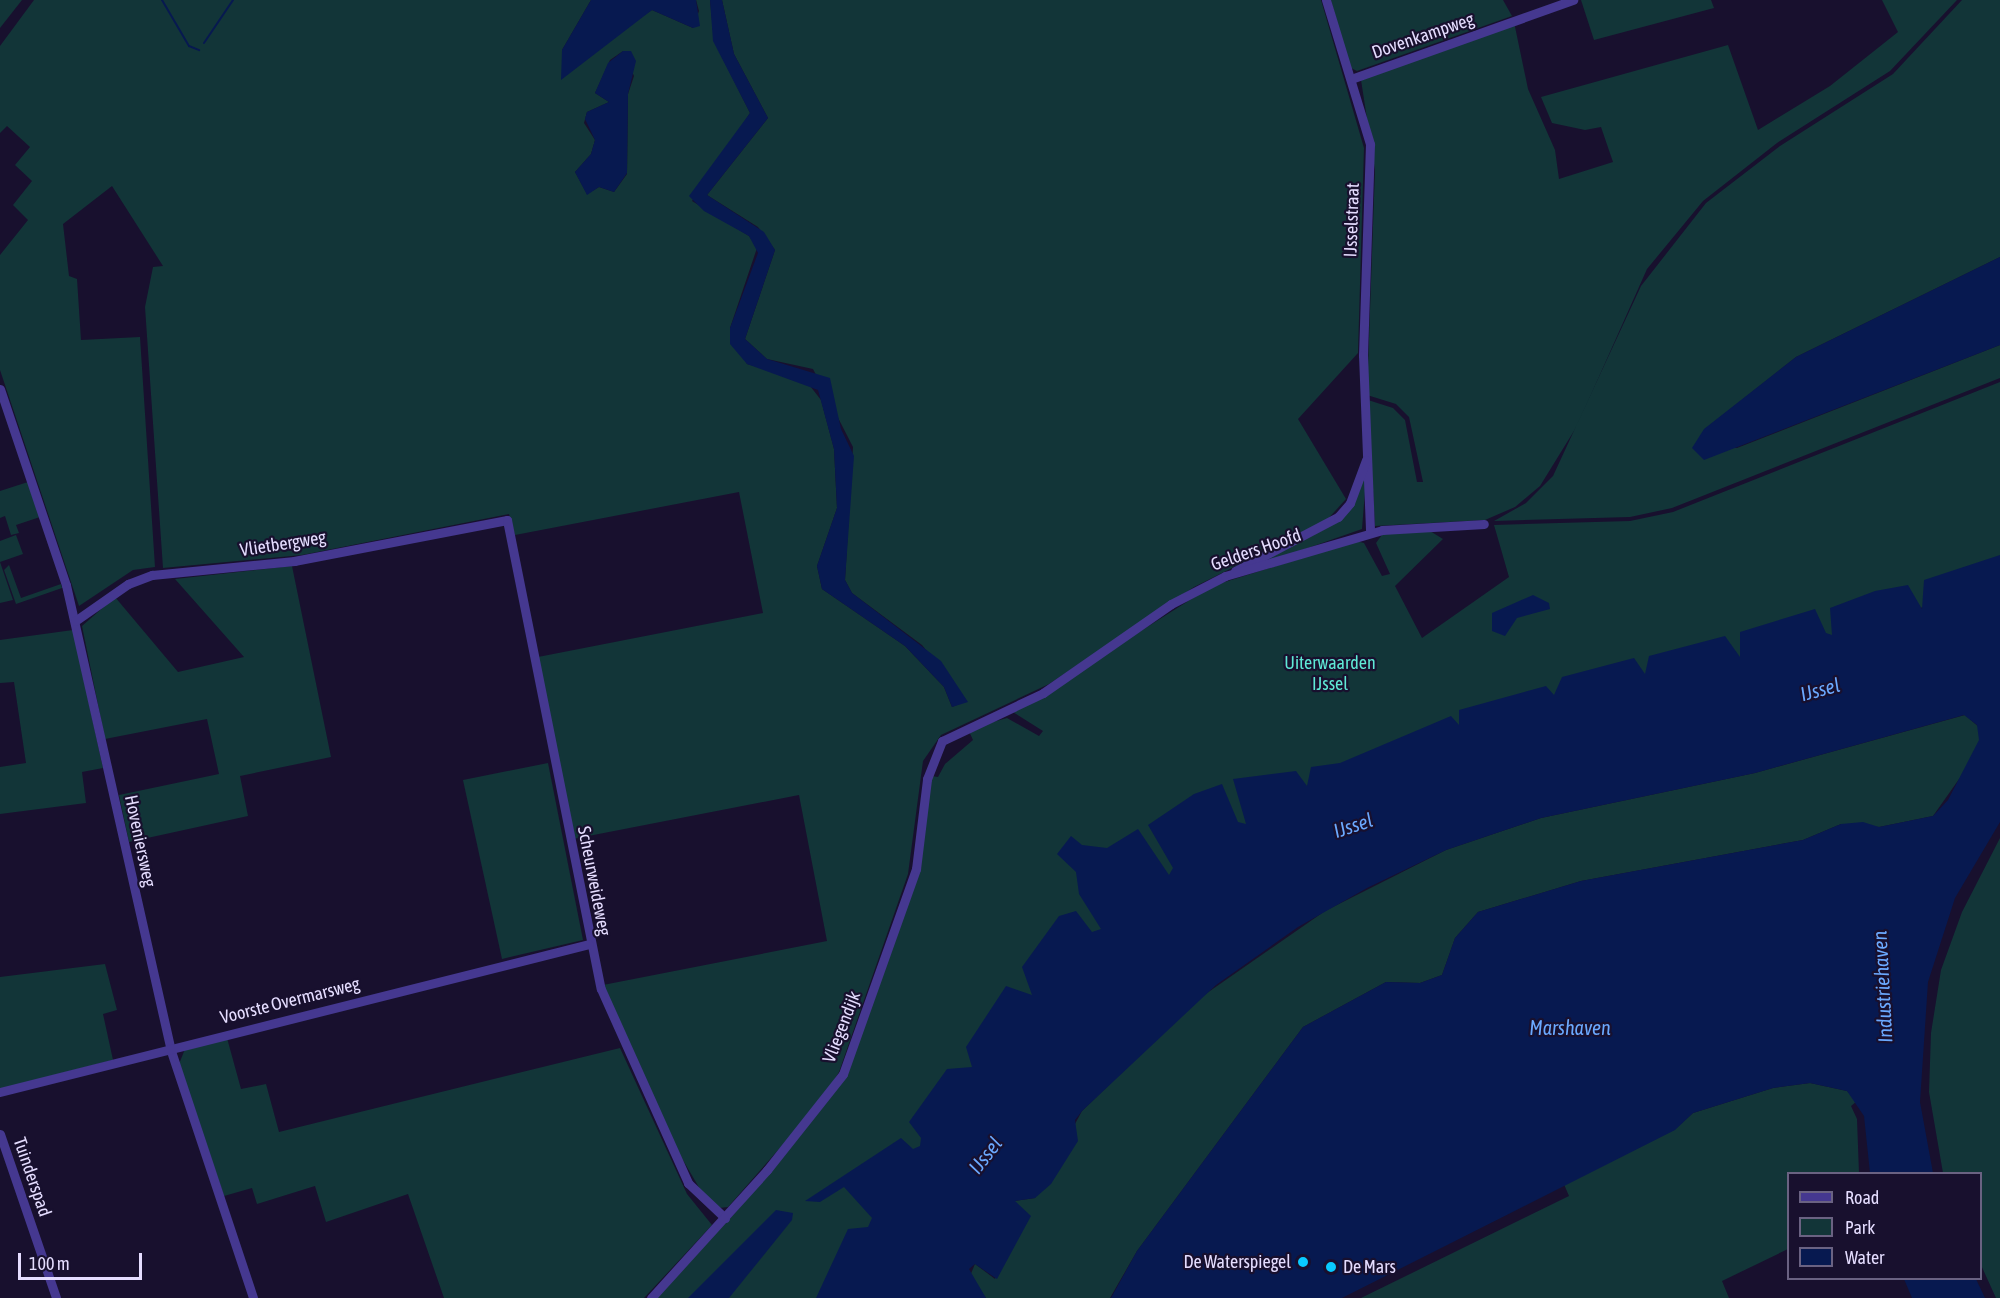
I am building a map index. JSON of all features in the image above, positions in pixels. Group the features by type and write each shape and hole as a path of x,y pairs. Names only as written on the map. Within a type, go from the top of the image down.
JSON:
{"street":[{"name":"IJsselstraat","path":"1326,0 1370,144 1364,355 1369,449 1370,533"},
{"name":"Dovenkampweg","path":"1351,79 1573,0"},
{"name":"Hoveniersweg","path":"0,389 75,621 170,1048 253,1298"},
{"name":"IJsselstraat","path":"1225,576 1338,517 1359,484 1369,449"},
{"name":"Vlietbergweg","path":"75,621 128,584 152,575 283,563 507,520"},
{"name":"Scheurweideweg","path":"507,520 590,944 609,1012 685,1176 700,1198 725,1218"},
{"name":"Gelders Hoofd","path":"969,724 1043,693 1171,604 1225,576 1370,533 1484,524"},
{"name":"Vliegendijk","path":"651,1298 725,1218 843,1074 916,869 932,759 942,741 969,724"},
{"name":"Voorste Overmarsweg","path":"0,1092 590,944"},
{"name":"Tuinderspad","path":"0,1134 56,1298"}],"green space":[{"path":"0,0 22,0 0,28"},
{"path":"34,0 591,0 562,50 631,24 652,10 693,28 699,11 696,0 710,0 714,41 750,113 692,201 749,236 757,248 730,328 747,364 807,382 821,400 834,449 837,508 817,566 822,589 905,646 944,687 952,707 967,701 922,645 852,593 845,580 853,447 813,369 767,359 745,339 775,250 758,227 707,195 768,118 734,54 722,0 1321,0 1364,148 1358,353 1298,419 1346,499 1326,521 1194,587 1049,684 941,735 923,761 908,874 839,1072 822,1100 728,1207 719,1208 707,1201 670,1138 603,985 827,941 799,795 573,839 538,657 763,613 739,492 515,535 509,514 302,555 163,568 145,307 153,267 163,266 112,186 63,224 69,276 77,279 81,340 140,337 155,567 133,570 79,606 0,370 0,255 28,220 13,205 32,181 15,165 30,147 7,126 0,133 0,46","holes":["623,51 634,76 628,94 627,174 614,192 599,187 587,194 575,172 591,154 595,140 584,123 587,112 609,102 595,93 610,60"]},
{"path":"1331,0 1503,0 1512,16 1357,71 1349,67"},
{"path":"1581,0 1711,0 1714,8 1594,40"},
{"path":"1882,0 1957,0 1890,71 1777,143 1703,201 1647,269 1577,426 1540,486 1515,507 1485,520 1375,526 1368,400 1393,408 1405,420 1417,482 1423,482 1409,417 1396,404 1367,395 1375,170 1361,80 1514,22 1528,89 1555,150 1559,179 1613,162 1601,127 1585,130 1552,123 1541,97 1728,45 1758,130 1830,86 1898,32"},
{"path":"1962,0 2000,0 2000,257 1796,357 1705,429 1693,448 1737,448 2000,345 2000,378 1672,508 1630,517 1494,521 1526,503 1553,476 1641,286 1706,203 1780,146 1893,74"},
{"name":"Uiterwaarden IJssel","path":"2000,382 2000,582 1828,638 1463,725 835,1298 655,1298 735,1213 845,1077 912,882 931,776 938,777 945,764 973,740 968,729 1007,718 1039,736 1043,731 1013,712 1212,586 1356,541 1364,543 1382,576 1390,574 1376,543 1384,532 1425,528 1443,539 1395,586 1422,638 1509,577 1494,525 1630,521 1673,512"},
{"path":"1367,466 1362,529 1245,570 1327,528 1357,497"},
{"path":"28,482 40,517 16,525 19,533 11,535 5,516 0,518 0,491"},
{"path":"16,535 23,554 0,562 0,541"},
{"path":"0,562 13,600 0,603"},
{"path":"9,565 21,598 61,584 62,588 16,604 4,570"},
{"path":"292,566 331,757 240,776 248,816 129,842 119,795 219,774 207,719 105,739 82,626 115,597 178,672 244,657 175,579"},
{"path":"73,630 103,768 82,772 86,803 0,814 0,767 26,763 14,682 0,683 0,640"},
{"path":"1965,715 1981,729 2000,721 1933,816 1879,827 1841,824 1803,840 1581,881 1478,912 1455,938 1442,975 1420,983 1386,982 1303,1027 1137,1251 1110,1298 986,1298 970,1276 975,1264 995,1279 1015,1201 1035,1198 1082,1111 1197,1000 1325,911 1446,850 1541,818 1755,773"},
{"path":"548,763 583,940 502,959 463,780"},
{"path":"2000,838 2000,1298 1996,1298 1982,1267 1982,1172 1943,1172 1929,1092 1931,1033 1941,970 1962,912"},
{"path":"105,964 117,1010 103,1014 113,1060 0,1089 0,977"},
{"path":"227,1038 241,1089 266,1084 279,1132 620,1048 687,1194 712,1225 644,1298 444,1298 408,1194 326,1222 315,1186 257,1204 252,1188 224,1196 179,1064 185,1049"},
{"path":"1810,1083 1847,1091 1857,1101 1851,1106 1857,1119 1859,1172 1787,1172 1787,1249 1722,1281 1729,1298 1361,1298 1569,1196 1563,1182 1674,1130 1693,1113 1773,1088"}],"water":[{"path":"591,0 696,0 700,26 693,28 652,10 561,80 562,50"},
{"path":"710,0 722,0 734,54 768,118 707,195 764,232 775,250 745,339 767,359 830,378 841,429 854,456 845,580 852,593 941,661 968,702 952,707 944,687 905,646 822,589 817,566 837,508 834,449 818,390 747,364 730,344 730,328 758,253 749,236 704,211 689,196 750,113 713,41"},
{"path":"623,51 631,51 636,61 628,94 627,173 614,192 599,187 587,195 575,172 591,154 595,140 585,119 587,112 609,102 595,93 608,63"},
{"path":"2000,257 2000,345 1704,460 1692,448 1704,429 1796,357"},
{"path":"2000,555 2000,822 1955,898 1928,982 1920,1102 1933,1172 1870,1172 1864,1116 1847,1091 1810,1083 1773,1088 1693,1113 1675,1130 1342,1298 1111,1298 1137,1251 1303,1027 1386,982 1420,983 1442,975 1455,938 1478,912 1581,881 1803,840 1841,824 1863,822 1879,827 1933,816 1948,800 1979,740 1977,725 1964,715 1755,773 1541,818 1446,850 1367,888 1298,927 1216,985 1082,1111 1075,1120 1078,1141 1051,1184 1035,1198 1015,1201 1031,1216 997,1279 975,1264 969,1269 986,1298 816,1298 848,1229 868,1227 872,1218 844,1187 820,1202 805,1201 901,1138 913,1149 920,1146 921,1138 909,1122 947,1069 972,1067 966,1047 1006,986 1032,995 1022,967 1059,916 1076,911 1092,932 1101,929 1079,894 1076,872 1057,854 1071,836 1082,845 1107,848 1138,829 1169,875 1173,868 1148,825 1194,794 1222,784 1238,822 1246,824 1233,779 1296,771 1307,786 1311,767 1340,763 1451,716 1459,725 1459,710 1546,686 1554,695 1562,677 1634,658 1645,674 1649,656 1725,636 1740,657 1740,632 1815,609 1826,633 1832,635 1830,608 1875,591 1908,585 1922,609 1924,580"},
{"path":"1533,595 1549,603 1550,609 1517,618 1505,636 1492,631 1492,613"},
{"path":"776,1210 793,1213 792,1220 729,1298 688,1298"},
{"path":"1904,1280 1976,1280 1985,1298 1912,1298"}],"waterway":[{"path":"162,0 189,46 199,50"},
{"path":"204,43 233,0"}],"place":[{"name":"De Waterspiegel","path":"1303,1262"},
{"name":"De Mars","path":"1331,1267"}],"water label":[{"name":"IJssel","path":"1820,689"},
{"name":"IJssel","path":"1353,825"},
{"name":"Industriehaven","path":"1882,987"},
{"name":"Marshaven","path":"1570,1027"},
{"name":"IJssel","path":"985,1155"}]}
